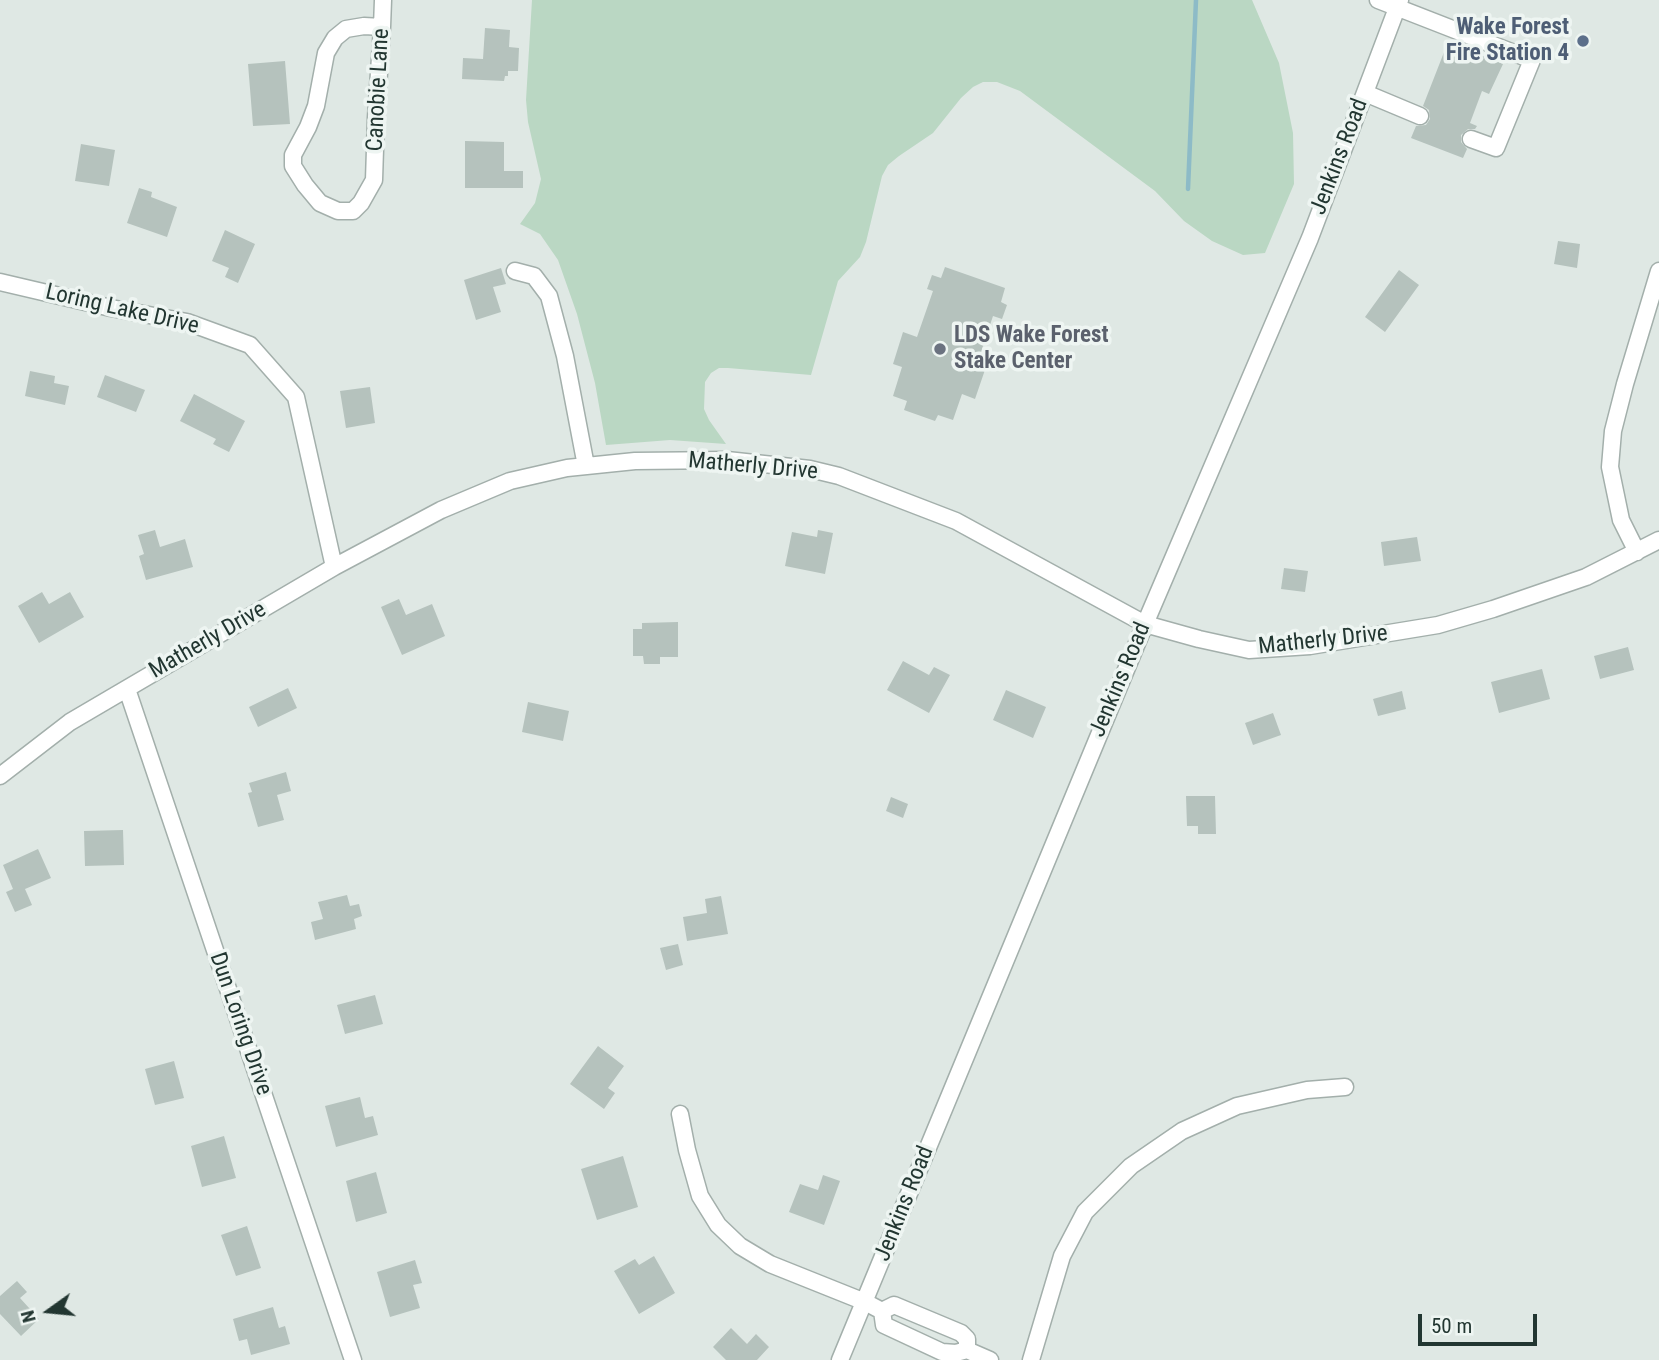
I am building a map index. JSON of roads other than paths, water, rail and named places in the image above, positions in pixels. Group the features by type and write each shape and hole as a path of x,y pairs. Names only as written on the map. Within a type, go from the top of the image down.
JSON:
{"street":[{"name":"Canobie Lane","path":"382,27 346,29 335,38 326,53 316,106 293,155 293,166 305,185 320,203 338,211 353,211 361,203 374,180 382,27 383,0"},
{"path":"1378,0 1398,4 1532,60 1496,148 1471,139"},
{"name":"Jenkins Road","path":"841,1360 1144,624 1310,238 1398,4"},
{"path":"1365,93 1420,116"},
{"path":"515,271 534,276 549,296 565,356 586,466"},
{"path":"1637,552 1621,520 1613,481 1613,431 1659,271"},
{"name":"Loring Lake Drive","path":"0,282 111,308 187,322 250,345 296,397 334,567"},
{"name":"Matherly Drive","path":"0,776 70,722 334,567 441,510 510,481 567,468 635,461 727,460 810,469 839,476 956,521 1144,624 1249,650 1310,646 1438,625 1586,577 1659,540"},
{"name":"Dun Loring Drive","path":"127,689 353,1360"},
{"path":"1031,1360 1062,1256 1086,1212 1131,1166 1182,1131 1237,1106 1307,1090 1345,1087"},
{"path":"680,1114 700,1196 709,1213 727,1235 769,1264 865,1302 881,1311 884,1325 942,1352 956,1353 967,1350 990,1360"},
{"path":"881,1311 894,1305 961,1333 967,1339 967,1350"}],"waterway":[{"path":"1188,189 1196,0"}],"place":[{"name":"Wake Forest Fire Station 4","path":"1583,41"},
{"name":"LDS Wake Forest Stake Center","path":"940,349"}]}
